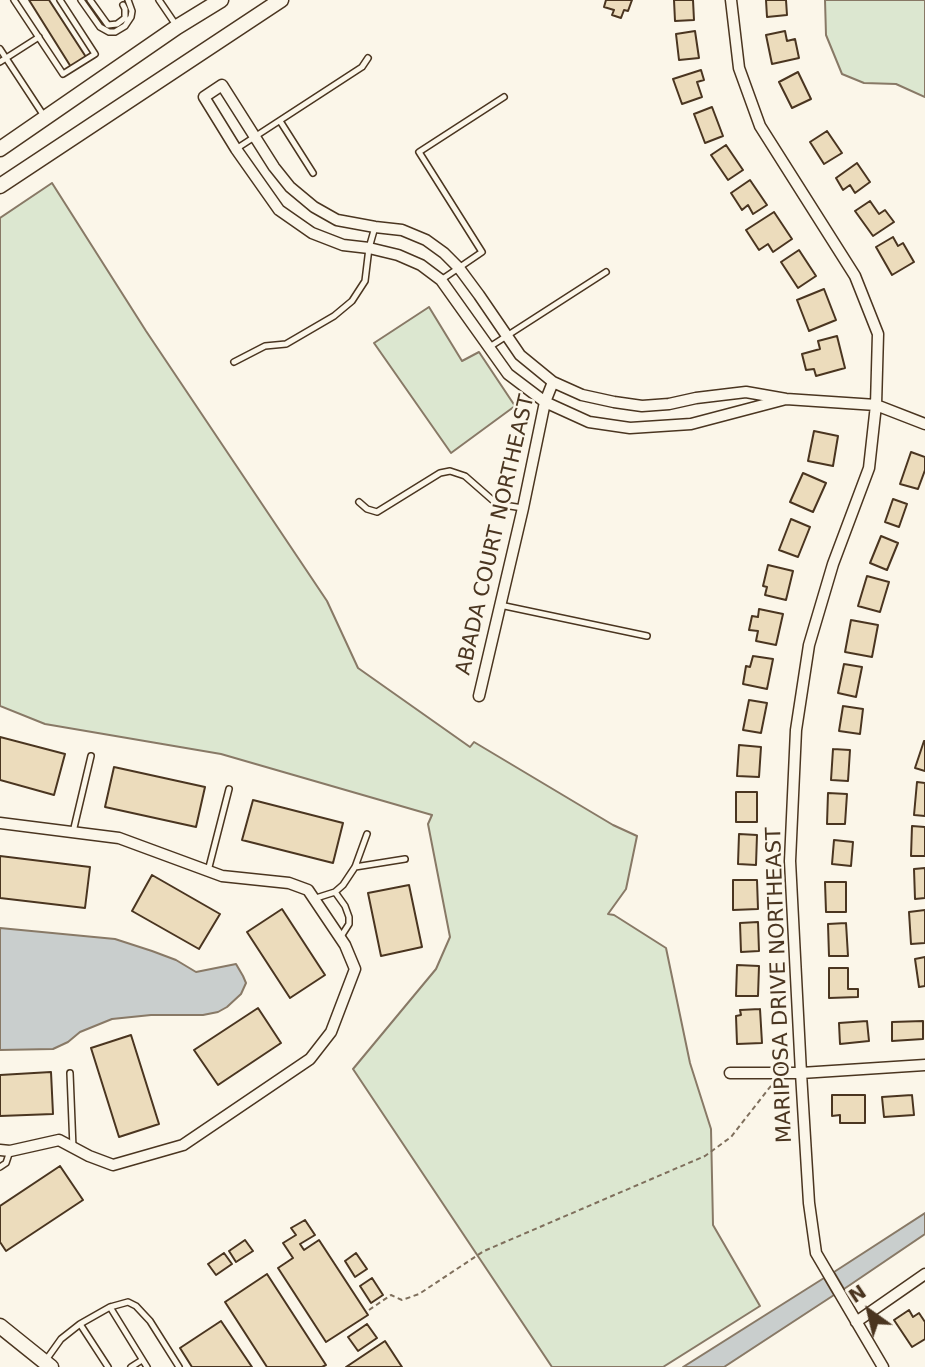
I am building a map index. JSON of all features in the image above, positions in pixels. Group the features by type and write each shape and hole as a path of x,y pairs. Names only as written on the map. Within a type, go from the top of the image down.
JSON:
{"main road":[{"path":"0,149 177,27 221,0"},
{"path":"0,186 281,0"},
{"path":"0,1326 48,1364"}],"street":[{"name":"MARIPOSA DRIVE NORTHEAST","path":"731,0 739,68 760,126 855,276 878,334 877,405 869,468 833,564 809,645 796,730 790,861 809,1203 816,1253 883,1367"},
{"path":"786,399 691,424 631,428 589,422 545,401 508,374 441,280 421,265 398,255 342,245 312,233 279,210 204,97 222,85 290,187 314,207 337,219 402,230 426,240 444,253 459,268 520,355 553,382 583,395 642,406 746,392 786,399 877,405 925,424"},
{"name":"ABADA COURT NORTHEAST","path":"479,696 545,401 553,382"},
{"path":"0,823 118,838 222,876 289,883 308,890 340,938 355,969 331,1032 310,1059 183,1145 113,1164 89,1156 59,1140 5,1150"},
{"path":"730,1073 801,1073 925,1065"},
{"path":"856,1322 925,1274"}],"lane":[{"path":"14,0 63,74 95,54 60,0"},
{"path":"81,0 100,27 109,32 115,32 125,26 131,17 128,0"},
{"path":"90,0 108,25 117,24 125,18 123,5"},
{"path":"159,0 177,27"},
{"path":"3,60 39,37"},
{"path":"0,49 3,60 46,118"},
{"path":"236,149 362,67 368,58"},
{"path":"441,280 482,252 419,152 504,97"},
{"path":"280,121 313,173"},
{"path":"234,362 265,346 286,344 334,316 352,301 365,281 375,227"},
{"path":"488,348 606,272"},
{"path":"359,502 367,509 377,512 440,473 450,471 465,476 497,504 523,508"},
{"path":"500,605 648,636"},
{"path":"73,832 91,756"},
{"path":"208,871 229,789"},
{"path":"313,899 335,892 355,867 367,834"},
{"path":"355,867 405,859"},
{"path":"335,892 349,917 349,924 340,938"},
{"path":"70,1073 73,1147"},
{"path":"0,1167 6,1163 5,1150"},
{"path":"48,1364 61,1339 80,1324 110,1307 128,1302 136,1306 150,1321 179,1367"},
{"path":"110,1307 147,1367"},
{"path":"80,1324 108,1367"},
{"path":"131,1367 142,1360"}],"path":[{"path":"369,1310 391,1295 402,1300 419,1294 484,1251 705,1156 731,1137 770,1087 780,1082"}],"green space":[{"path":"825,0 925,0 925,97 896,84 864,83 842,74 826,35"},
{"path":"52,183 146,331 327,601 358,668 470,747 474,742 613,825 637,836 626,889 608,914 614,915 666,948 690,1063 711,1129 713,1225 760,1306 663,1367 552,1367 353,1069 436,969 450,937 428,824 432,815 221,754 45,724 0,706 0,218"},
{"path":"429,307 462,361 479,352 515,406 451,453 374,343"}],"shaded area":[{"path":"0,928 115,939 176,960 196,972 236,964 246,983 241,994 218,1012 112,1019 80,1032 53,1049 0,1050"},
{"path":"925,1213 925,1234 844,1289 834,1272"},
{"path":"824,1278 834,1295 724,1367 683,1367"}],"building":[{"path":"29,0 49,0 86,57 71,67"},
{"path":"606,0 632,0 628,11 624,10 621,18 612,15 614,10 604,7"},
{"path":"674,0 693,0 694,20 675,21"},
{"path":"766,0 786,0 787,15 767,17"},
{"path":"695,31 699,58 679,60 676,34"},
{"path":"785,31 787,41 795,39 799,58 772,64 766,35"},
{"path":"701,70 704,80 697,82 702,97 682,104 673,79"},
{"path":"798,72 811,99 792,108 779,82"},
{"path":"712,107 723,136 705,143 694,114"},
{"path":"827,131 842,153 824,164 810,142"},
{"path":"726,145 743,170 728,180 711,155"},
{"path":"857,163 870,182 855,193 850,185 843,190 836,178"},
{"path":"750,180 767,205 753,214 748,205 742,210 731,193"},
{"path":"870,201 879,214 885,210 894,222 873,236 855,211"},
{"path":"774,212 792,239 773,252 768,244 759,250 746,230"},
{"path":"893,237 898,246 903,243 914,262 892,275 876,247"},
{"path":"799,250 816,276 798,288 781,262"},
{"path":"824,289 836,320 809,331 797,300"},
{"path":"837,336 845,368 816,376 814,369 806,370 802,354 820,349 818,341"},
{"path":"814,431 838,436 833,466 808,461"},
{"path":"911,452 925,457 925,470 918,489 900,484"},
{"path":"803,473 826,483 813,512 790,502"},
{"path":"893,499 907,504 899,527 885,522"},
{"path":"791,519 810,527 798,557 779,550"},
{"path":"881,536 898,543 887,570 870,563"},
{"path":"768,565 793,571 786,600 765,595 767,587 763,586"},
{"path":"867,576 889,582 880,612 858,606"},
{"path":"759,609 783,614 776,645 756,641 758,631 749,630 752,616 758,617"},
{"path":"851,620 878,625 872,657 845,652"},
{"path":"753,656 773,659 767,689 743,684 746,666 750,667"},
{"path":"844,664 862,667 856,697 838,693"},
{"path":"749,700 767,703 761,733 743,730"},
{"path":"843,706 863,709 860,734 839,731"},
{"path":"0,737 65,754 54,795 0,780"},
{"path":"925,741 925,771 915,768"},
{"path":"739,745 761,747 759,777 737,776"},
{"path":"833,749 850,750 848,781 831,780"},
{"path":"114,767 205,787 196,827 105,807"},
{"path":"917,782 925,783 925,816 914,815"},
{"path":"736,792 757,792 757,822 736,822"},
{"path":"828,793 847,794 845,824 827,824"},
{"path":"253,800 343,823 333,863 242,840"},
{"path":"912,826 925,827 925,856 911,856"},
{"path":"739,834 757,835 756,865 738,864"},
{"path":"834,840 853,842 851,866 832,864"},
{"path":"0,856 90,867 85,908 0,898"},
{"path":"925,868 925,898 915,899 914,869"},
{"path":"152,875 220,914 199,949 132,911"},
{"path":"733,880 757,880 758,909 733,910"},
{"path":"825,882 846,882 846,912 826,912"},
{"path":"409,885 422,947 381,956 368,893"},
{"path":"282,909 325,975 290,998 247,932"},
{"path":"925,910 925,943 911,944 909,912"},
{"path":"758,922 759,951 741,952 740,923"},
{"path":"846,923 848,956 829,956 828,924"},
{"path":"925,957 925,986 919,987 915,959"},
{"path":"737,965 759,966 758,996 736,996"},
{"path":"829,968 848,968 848,989 858,989 858,997 829,998"},
{"path":"258,1008 281,1043 218,1085 194,1050"},
{"path":"760,1009 762,1043 737,1044 736,1016 741,1015 740,1010"},
{"path":"867,1021 869,1041 840,1044 839,1023"},
{"path":"923,1021 923,1039 892,1041 892,1022"},
{"path":"131,1035 159,1124 119,1137 91,1048"},
{"path":"51,1072 53,1114 0,1116 0,1075"},
{"path":"832,1095 865,1095 865,1123 840,1123 840,1115 832,1116"},
{"path":"912,1095 914,1115 884,1117 882,1097"},
{"path":"60,1166 83,1200 6,1251 0,1242 0,1206"},
{"path":"305,1220 315,1235 300,1244 304,1250 319,1240 368,1315 326,1342 278,1268 293,1258 283,1243 296,1235 291,1228"},
{"path":"245,1240 253,1251 236,1262 229,1251"},
{"path":"224,1253 232,1264 216,1275 208,1264"},
{"path":"356,1253 367,1269 355,1277 345,1261"},
{"path":"267,1274 326,1365 267,1367 225,1302"},
{"path":"372,1278 383,1295 371,1303 360,1286"},
{"path":"909,1310 913,1317 919,1313 925,1322 925,1339 912,1347 894,1320"},
{"path":"221,1321 252,1367 192,1367 180,1348"},
{"path":"367,1324 377,1338 358,1351 348,1337"},
{"path":"385,1341 402,1367 346,1367"}]}
